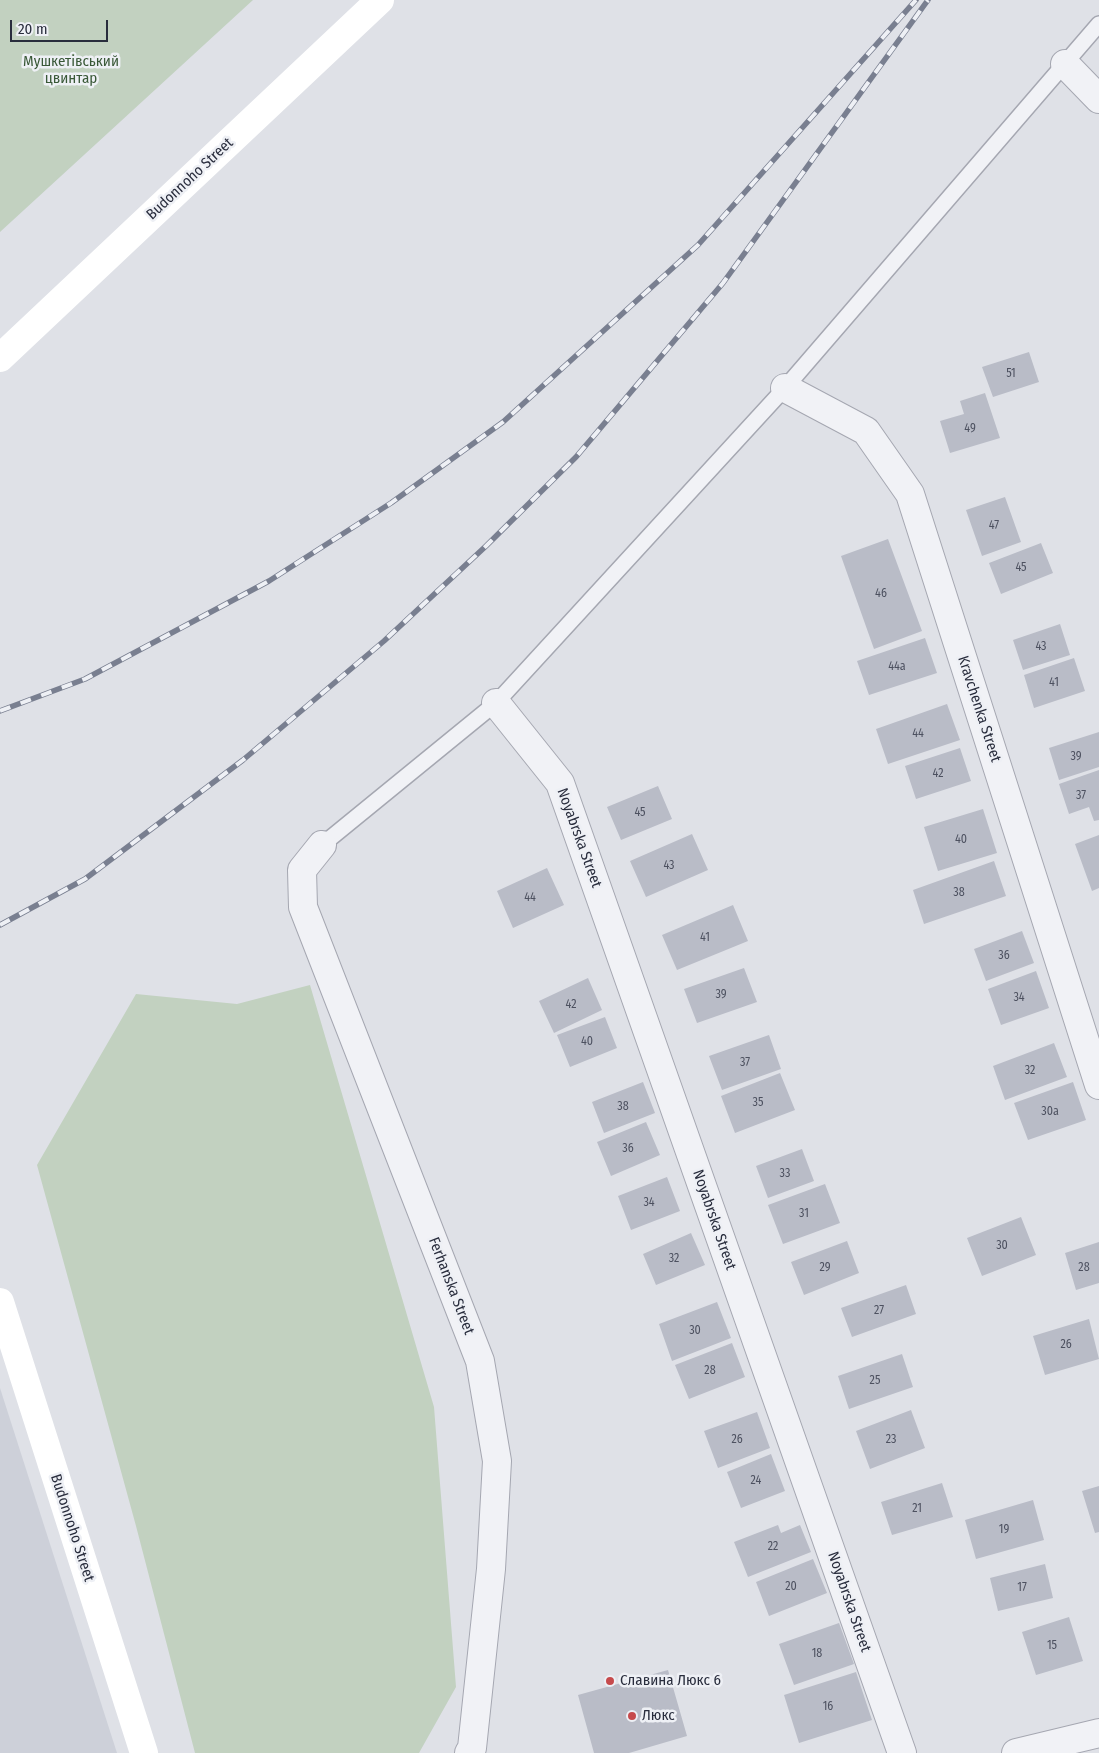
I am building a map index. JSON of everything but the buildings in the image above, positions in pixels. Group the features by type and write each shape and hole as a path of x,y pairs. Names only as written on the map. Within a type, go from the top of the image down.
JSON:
{"main road":[{"name":"Budonnoho Street","path":"0,358 380,0"},
{"name":"Budonnoho Street","path":"0,1302 144,1753"}],"street":[{"path":"1065,64 1099,99"},
{"name":"Kravchenka Street","path":"785,388 866,430 910,494 1099,1085"},
{"name":"Noyabrska Street","path":"496,703 560,783 902,1753"},
{"name":"Ferhanska Street","path":"322,845 302,870 303,908 480,1361 497,1461 491,1568 472,1748 469,1753"},
{"path":"1016,1753 1099,1732"}],"lane":[{"path":"322,845 496,703 785,388 1099,24"}],"shaded area":[{"path":"0,1388 117,1753 0,1753"}],"green space":[{"name":"Мушкетівський цвинтар","path":"0,0 253,0 0,232"},
{"path":"310,985 434,1407 456,1687 419,1753 195,1753 136,1526 37,1165 136,994 237,1004"}],"railway":[{"path":"0,711 85,679 269,581 391,503 503,422 698,245 916,0"},
{"path":"0,925 85,879 243,760 384,641 486,546 576,457 723,283 928,0"}],"place":[{"name":"Славина Люкс 6","path":"610,1681"},
{"name":"Люкс","path":"632,1716"}]}
